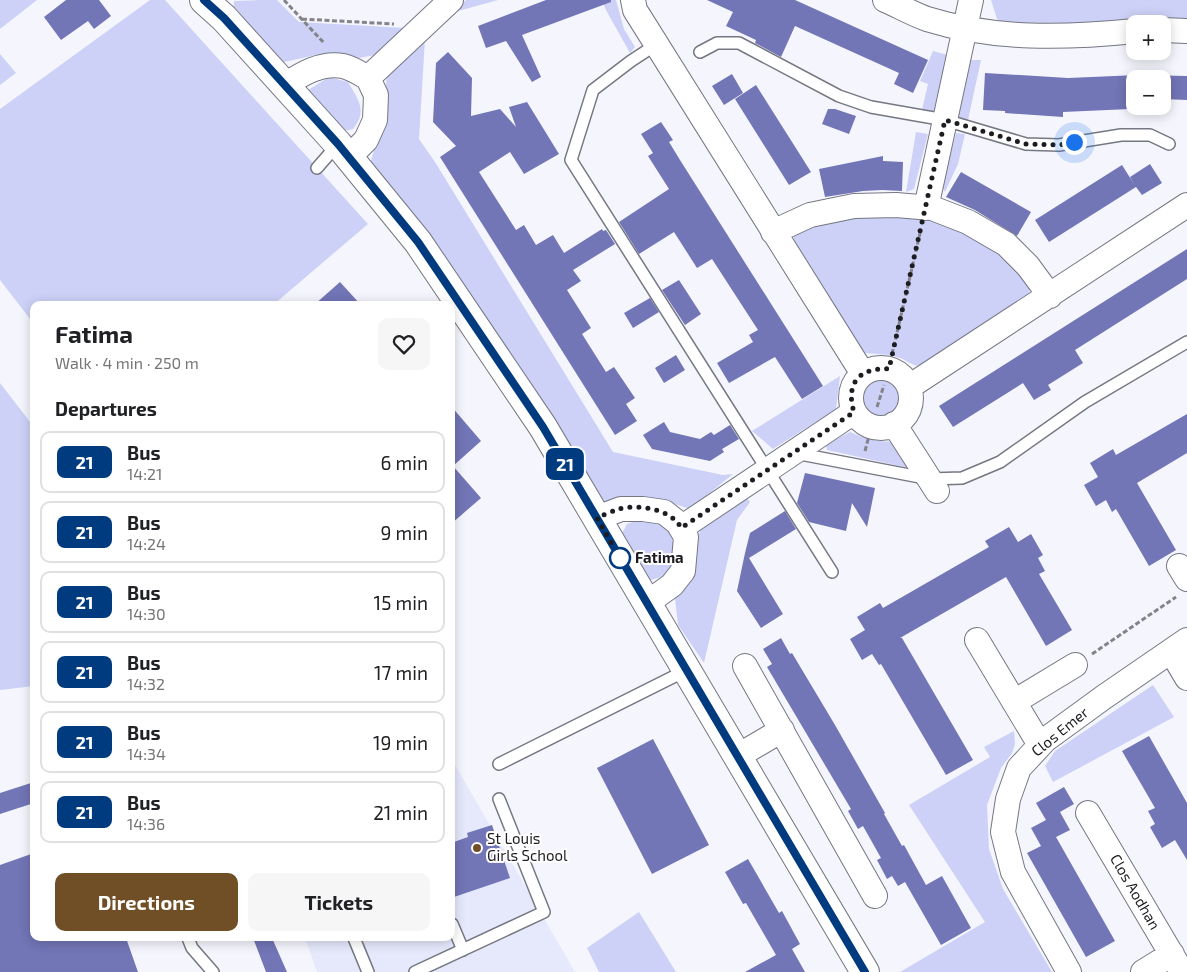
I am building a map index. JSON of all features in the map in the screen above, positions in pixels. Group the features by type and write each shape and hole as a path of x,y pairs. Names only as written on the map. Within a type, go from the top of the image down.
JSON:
{"street":[{"path":"368,78 451,0"},
{"path":"633,0 635,10 863,374"},
{"path":"885,0 925,18 965,29 1018,35 1083,36 1126,32"},
{"path":"926,208 971,0"},
{"path":"211,2 343,150 418,242 543,427 865,972"},
{"path":"1171,30 1187,31"},
{"path":"286,85 301,73 320,67 343,66 368,78 376,94 375,120 366,140 343,150"},
{"path":"773,232 810,215 854,206 896,205 926,208 968,222 1006,244 1028,266 1050,296"},
{"path":"909,387 1187,206"},
{"path":"681,528 794,453 873,421 903,418 909,408 911,398 909,387 901,375 889,369 875,368 863,374 856,381 852,391 851,402 873,421 934,485"},
{"path":"597,518 621,508 643,508 664,512 678,523 681,528 686,537 683,571 672,585 647,603"},
{"path":"977,640 1040,746"},
{"path":"1179,646 1187,678"},
{"name":"Clos Emer","path":"1069,972 1013,872 1003,832 1008,799 1019,768 1040,746 1104,697 1179,646"},
{"path":"1014,702 1075,665"},
{"path":"746,666 876,896"},
{"path":"738,756 782,730"},
{"name":"Clos Aodhan","path":"1088,813 1177,963"},
{"path":"1143,972 1177,963"}],"lane":[{"path":"700,52 717,43 739,43 839,96 871,108 945,120 1026,144 1059,145 1121,134 1150,134 1169,144"},
{"path":"657,44 593,90 571,160 832,572"},
{"path":"317,168 343,150"},
{"path":"794,453 860,466 934,485 962,478 1000,462 1085,402 1187,342"},
{"path":"499,764 687,670"},
{"path":"415,972 544,912 499,799"},
{"path":"455,931 463,950"},
{"path":"189,941 192,948 213,972"},
{"path":"355,941 368,972"}],"path":[{"path":"284,0 335,54 343,66"},
{"path":"302,19 424,25"},
{"path":"860,466 889,369 926,208"},
{"path":"1075,665 1182,580"}],"shaded area":[{"path":"0,0 37,0 0,29"},
{"path":"150,0 165,0 368,224 278,301 30,301 30,319 0,280 0,109"},
{"path":"277,0 299,22 406,28 375,55 348,60 316,55 280,63 233,14 234,1"},
{"path":"466,0 498,0 451,13"},
{"path":"602,0 616,0 624,29 635,47 630,53 606,10"},
{"path":"991,0 1187,0 1187,20 1171,19 1171,15 1126,15 1126,22 1094,26 998,22"},
{"path":"425,39 419,139 613,452 723,475 733,474 690,509 662,500 599,502 370,165 381,124 387,76"},
{"path":"933,51 948,55 935,115 921,114 928,84 920,81"},
{"path":"0,54 16,73 0,85"},
{"path":"971,60 981,60 968,120 958,119"},
{"path":"329,77 348,82 358,100 361,111 358,123 353,129 340,132 305,92"},
{"path":"916,132 928,134 914,189 906,192"},
{"path":"956,133 965,134 958,164 945,192 942,187"},
{"path":"895,213 936,219 989,244 1030,285 1029,296 920,366 893,356 861,352 793,245 794,235 803,229 828,220"},
{"path":"840,376 836,409 773,449 752,431"},
{"path":"881,380 888,381 894,385 898,391 898,405 894,411 888,415 881,416 874,415 868,411 864,405 863,398 864,391 868,385 874,381"},
{"path":"0,383 30,422 30,686 0,690"},
{"path":"850,432 873,440 896,441 909,468 827,450 826,445"},
{"path":"746,497 750,502 737,520 704,663 678,625 675,598 690,579 696,563 698,537 702,526"},
{"path":"638,520 654,520 661,523 667,529 674,544 674,560 671,568 666,574 647,581 620,537 627,524"},
{"path":"1153,685 1174,717 1053,782 1045,766 1055,751"},
{"path":"1014,731 1015,744 1012,753 1001,768 987,805 989,849 1003,889 1052,972 900,972 985,922 909,805 990,757 984,747"},
{"name":"St Louis Girls School","path":"455,765 575,972 317,972 306,941 455,941"},
{"path":"639,912 676,972 599,972 587,948"}],"building":[{"path":"66,0 99,0 111,16 94,29 88,21 61,40 44,17"},
{"path":"546,0 611,0 611,2 522,35 541,77 532,82 506,41 486,48 478,26"},
{"path":"707,0 795,0 928,60 913,93 894,84 899,73 795,26 781,57 755,43 756,40 726,26 733,12"},
{"path":"448,52 472,78 471,116 500,109 516,127 509,107 527,102 559,154 524,174 510,152 479,172 516,230 524,225 536,245 553,235 564,253 602,229 603,231 606,230 615,244 573,270 581,281 567,290 591,328 582,334 606,372 614,367 635,398 626,404 637,421 615,435 440,157 456,146 433,122 436,63"},
{"path":"985,73 1068,78 1126,76 1126,109 1063,112 1063,117 983,110"},
{"path":"732,74 743,93 724,105 712,86"},
{"path":"1171,76 1187,76 1187,100 1171,99"},
{"path":"756,85 811,172 789,185 735,99"},
{"path":"828,109 835,109 856,116 849,134 822,124"},
{"path":"661,122 673,140 669,142 680,160 823,386 802,399 775,357 729,383 717,363 753,342 749,335 758,330 712,259 697,268 674,232 639,254 619,222 669,189 648,156 653,153 641,134"},
{"path":"883,156 883,161 903,162 902,191 863,191 825,197 819,169"},
{"path":"1150,164 1162,183 1142,195 1136,187 1049,242 1035,220 1122,165 1134,184 1130,177"},
{"path":"961,172 1031,212 1017,236 975,210 946,197"},
{"path":"1187,249 1187,279 1075,350 1083,363 1048,385 1051,390 1034,400 1023,383 953,427 939,406"},
{"path":"679,280 701,314 685,325 662,290"},
{"path":"340,282 357,301 319,301"},
{"path":"650,298 659,312 633,328 624,313"},
{"path":"676,355 685,370 664,383 655,368"},
{"path":"455,411 481,441 455,464"},
{"path":"1187,414 1187,453 1137,483 1176,550 1149,566 1116,509 1112,512 1106,500 1096,506 1084,485 1098,477 1090,463 1113,449 1116,455"},
{"path":"664,422 670,432 700,439 711,432 714,435 730,425 739,439 722,449 724,452 710,461 652,449 643,435"},
{"path":"455,468 481,498 455,521"},
{"path":"805,473 875,488 867,527 852,503 846,531 809,522 797,503"},
{"path":"785,511 796,529 749,558 783,614 761,628 737,591 750,533"},
{"path":"1009,527 1018,542 1031,534 1043,555 1038,558 1045,571 1039,574 1072,630 1046,646 1006,577 900,638 902,638 973,760 946,775 881,664 879,665 872,654 862,660 850,639 865,630 857,617 880,603 883,608 989,547 985,541"},
{"path":"781,638 835,725 902,846 904,845 926,885 942,876 971,928 941,945 905,882 898,886 892,876 887,879 877,860 881,858 863,826 858,829 848,811 851,809 767,667 772,664 763,649"},
{"path":"1149,736 1187,803 1187,860 1175,840 1162,848 1150,827 1155,824 1148,811 1155,808 1122,751"},
{"path":"653,739 709,845 652,874 597,768"},
{"path":"30,783 30,804 0,814 0,793"},
{"path":"1064,787 1074,804 1060,812 1070,830 1056,837 1115,941 1086,957 1027,853 1041,846 1031,828 1046,820 1036,803"},
{"path":"492,825 510,878 455,897 455,842 468,837 467,833"},
{"path":"30,854 30,941 127,941 138,972 0,972 0,865"},
{"path":"748,859 779,913 782,911 800,944 792,949 805,972 745,972 776,955 746,903 743,904 725,872"},
{"path":"254,941 273,941 287,972 266,972"}],"bus line":[{"name":"21","path":"204,0 224,18 286,85 338,144 418,242 543,427 865,972"}],"place":[{"name":"Fatima","path":"620,558"},
{"name":"St Louis Girls School","path":"477,848"}],"route":[{"path":"620,558 597,518 621,508 643,508 664,512 678,523 681,528 854,412 851,402 852,391 856,381 863,374 875,368 889,369 945,120 1026,144 1059,145 1074,142"}]}
